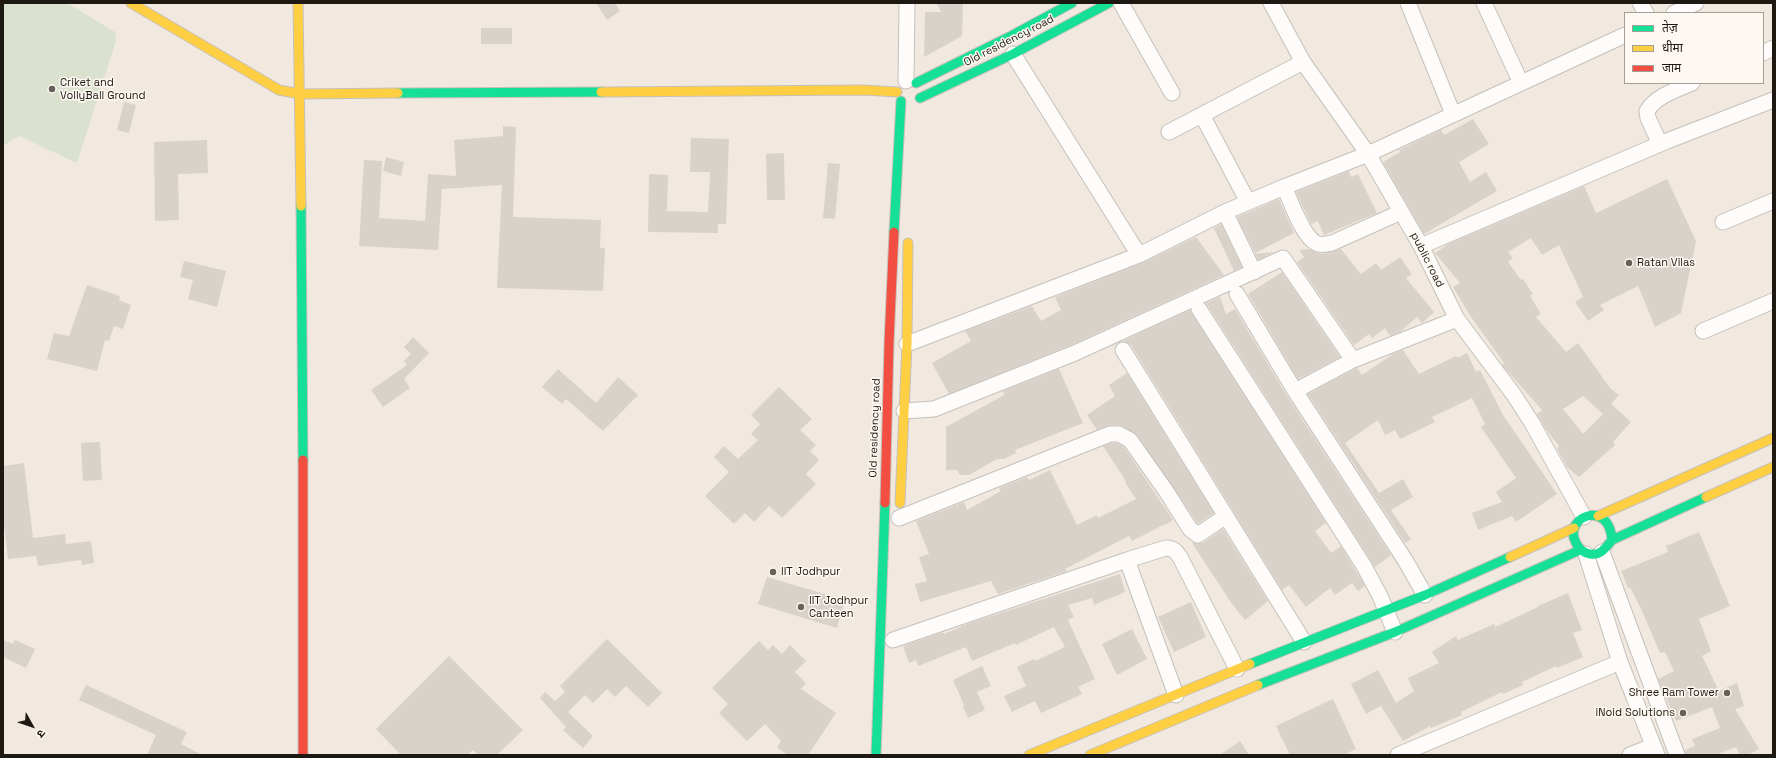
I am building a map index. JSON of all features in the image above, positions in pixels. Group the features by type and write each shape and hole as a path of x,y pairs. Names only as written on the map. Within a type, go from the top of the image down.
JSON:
{"main road":[{"path":"131,3 279,90 300,94 864,90 907,86 920,87 920,98 911,104 901,101 898,97 907,86"},
{"path":"298,3 303,390 303,755"},
{"name":"Old residency road","path":"907,86 1009,37 1072,3"},
{"name":"Old residency road","path":"920,98 1013,54 1109,3"},
{"name":"Old residency road","path":"876,755 883,578 889,343 901,101"},
{"path":"899,522 907,344 909,232"},
{"path":"1029,755 1237,669 1425,595 1585,521 1773,438"},
{"path":"1612,540 1773,467"},
{"path":"1090,755 1246,690 1395,632 1583,552 1597,554 1602,552 1608,547 1612,540 1612,530 1607,521 1585,521"},
{"path":"1583,552 1575,544 1573,536 1585,521"}],"street":[{"path":"907,3 907,86"},
{"path":"1121,3 1172,93"},
{"name":"public road","path":"1271,3 1303,62 1368,154 1421,246 1457,319 1514,395 1532,423 1585,521"},
{"path":"1408,3 1453,114"},
{"path":"1484,3 1521,83"},
{"path":"1640,3 1645,12"},
{"path":"1676,12 1696,3"},
{"path":"907,344 1139,255 1225,212 1368,154 1624,35"},
{"path":"1764,52 1773,48"},
{"path":"1013,54 1139,255"},
{"path":"1169,132 1303,62"},
{"path":"1660,144 1648,118 1647,111 1651,105 1664,96 1690,84"},
{"path":"1421,246 1660,144 1773,100"},
{"path":"1202,115 1248,202"},
{"path":"1284,187 1306,234 1317,244 1324,245 1332,243 1401,212"},
{"path":"1723,222 1773,201"},
{"path":"1225,212 1254,272"},
{"path":"904,411 934,409 1075,353 1283,258 1353,360"},
{"path":"1237,294 1295,391 1405,560 1425,595"},
{"path":"1703,331 1773,301"},
{"path":"1199,309 1364,566 1387,610 1395,632"},
{"path":"1295,391 1353,360 1457,319"},
{"path":"1122,350 1304,642"},
{"path":"899,522 1110,434 1119,434 1130,440 1166,491 1190,530 1194,533 1198,535 1203,533 1226,516"},
{"path":"893,640 1127,560 1166,548 1172,548 1177,552 1237,669"},
{"path":"1583,552 1620,662 1655,750 1630,755"},
{"path":"1602,552 1677,755"},
{"path":"1127,560 1176,695"},
{"path":"1398,755 1620,662"}],"green space":[{"name":"Criket and VollyBall Ground","path":"3,3 67,3 115,32 116,41 77,163 19,136 3,146"}],"building":[{"path":"596,3 615,3 620,11 607,20"},
{"path":"936,3 963,3 962,36 924,57 925,12 941,12"},
{"path":"481,28 512,28 512,44 481,44"},
{"path":"124,102 136,105 129,133 117,130"},
{"path":"1473,119 1489,144 1459,162 1470,182 1486,172 1497,191 1424,234 1383,162 1400,152 1399,150 1441,130 1444,135"},
{"path":"503,126 516,127 513,217 601,220 600,248 605,248 603,291 497,288 502,185 442,189 438,250 359,246 364,160 382,161 379,218 425,221 428,174 456,176 454,140 503,136"},
{"path":"691,138 729,139 726,224 718,224 718,233 648,232 649,174 668,175 667,211 708,212 710,172 690,172"},
{"path":"207,140 208,173 178,174 179,220 155,221 154,142"},
{"path":"784,153 785,200 767,200 766,154"},
{"path":"386,157 404,162 401,176 383,171"},
{"path":"828,163 840,164 835,219 823,218"},
{"path":"1349,171 1351,177 1358,174 1377,213 1324,235 1318,221 1311,224 1296,192"},
{"path":"1667,179 1696,241 1681,313 1655,327 1638,286 1600,305 1604,310 1588,321 1575,302 1583,297 1559,245 1542,255 1531,238 1508,252 1513,258 1508,262 1521,280 1523,279 1533,294 1530,296 1541,314 1536,317 1566,352 1578,343 1610,388 1619,395 1611,404 1631,422 1613,442 1615,445 1579,477 1567,467 1557,449 1559,446 1547,431 1537,414 1542,410 1502,365 1504,363 1471,317 1453,287 1460,283 1435,253 1448,244 1584,186 1596,213","holes":["1583,396 1603,414 1583,434 1563,409"]},
{"path":"1279,199 1294,233 1255,253 1237,217"},
{"path":"1221,224 1242,267 1234,271 1214,228"},
{"path":"1196,237 1224,275 1071,345 949,394 932,363 971,341 965,331 1032,306 1041,321 1061,310 1055,297 1142,263"},
{"path":"1309,249 1322,254 1341,249 1361,274 1376,263 1381,270 1400,257 1412,274 1406,278 1434,312 1422,323 1417,317 1400,332 1390,336 1385,328 1372,338 1369,334 1354,345 1297,262 1304,257 1299,250"},
{"path":"1274,252 1258,260 1255,254"},
{"path":"184,261 226,271 217,307 188,299 193,280 180,277"},
{"path":"1282,272 1340,357 1298,379 1248,294"},
{"path":"87,285 120,296 119,300 131,305 123,329 114,326 109,341 105,340 97,371 47,359 54,333 69,336"},
{"path":"1220,297 1226,314 1235,309 1287,396 1391,555 1375,567 1206,303"},
{"path":"1190,310 1326,523 1315,531 1331,553 1341,546 1365,586 1358,591 1352,583 1335,595 1330,588 1306,607 1289,585 1282,590 1131,345 1123,341"},
{"path":"413,337 429,353 404,379 410,388 383,407 371,390 407,365 404,361 411,354 404,347"},
{"path":"1403,350 1419,374 1456,356 1457,358 1467,353 1476,372 1480,370 1503,415 1557,494 1516,522 1512,516 1478,530 1472,513 1502,502 1496,492 1516,478 1481,427 1485,424 1472,398 1432,417 1435,422 1400,439 1395,430 1385,435 1378,420 1345,443 1379,493 1403,479 1413,497 1391,510 1411,539 1405,543 1308,394 1357,368 1362,375 1393,354"},
{"path":"558,369 596,403 618,377 638,395 603,431 566,399 562,404 542,387"},
{"path":"1059,369 1083,423 1015,450 1016,453 1004,459 997,459 969,475 960,475 957,470 946,470 946,427 1004,395 1003,391"},
{"path":"1127,373 1214,513 1198,524 1137,435 1119,425 1107,426 1097,430 1087,415 1115,396 1109,385"},
{"path":"779,387 812,419 800,430 816,445 810,451 819,460 806,474 816,484 782,518 769,506 754,522 745,513 734,524 705,496 729,472 714,457 724,446 738,459 758,440 751,434 760,424 751,415"},
{"path":"100,442 102,480 83,481 81,443"},
{"path":"1117,443 1124,447 1173,520 1132,541 1129,536 1065,569 1067,571 998,594 991,581 920,602 915,584 927,581 919,557 929,554 916,521 964,502 967,510 1001,491 999,488 1027,477 1029,480 1050,470 1077,525 1097,515 1098,518 1136,499 1103,446"},
{"path":"24,463 33,538 65,534 66,544 91,541 94,563 82,565 81,560 38,566 36,556 8,559 3,516 3,466"},
{"path":"1223,529 1268,601 1245,620 1232,604 1192,543 1203,543"},
{"path":"1699,532 1730,606 1699,619 1711,651 1702,656 1719,691 1737,683 1744,706 1735,709 1759,749 1748,755 1740,755 1736,747 1715,755 1686,755 1685,750 1695,746 1692,739 1720,728 1712,707 1676,721 1658,679 1674,671 1665,652 1660,653 1642,611 1630,587 1628,588 1621,571 1668,552 1666,546"},
{"path":"1120,574 1125,592 1094,605 1092,598 1068,605 1074,617 1068,620 1095,679 1078,687 1082,694 1041,713 1035,701 1012,712 1004,696 1026,686 1017,667 1034,659 1035,661 1065,647 1054,627 1016,645 1015,643 972,661 966,647 918,666 916,660 909,663 903,646 943,632 944,634 970,623"},
{"path":"767,577 845,600 837,628 758,604"},
{"path":"1568,593 1582,630 1573,633 1583,657 1557,668 1556,666 1522,682 1523,685 1503,694 1502,692 1461,712 1462,715 1431,728 1430,726 1403,741 1381,706 1366,714 1351,684 1378,670 1396,703 1414,691 1408,678 1439,663 1432,652 1456,636 1458,640 1494,624 1495,627"},
{"path":"1191,602 1206,637 1174,652 1158,617"},
{"path":"1132,629 1147,659 1117,675 1102,644"},
{"path":"607,639 662,693 648,707 626,686 615,697 607,689 593,703 585,695 568,712 593,736 583,748 563,730 566,727 540,698 545,692 555,701 565,692 560,686"},
{"path":"3,640 13,644 15,640 35,649 26,668 3,657"},
{"path":"759,641 768,650 773,645 782,654 790,645 806,661 795,672 806,683 801,689 836,713 808,755 788,755 777,748 781,741 765,724 747,741 719,713 728,704 712,688"},
{"path":"449,656 523,730 497,755 478,755 473,750 467,755 401,755 376,729"},
{"path":"982,666 991,686 977,692 985,710 968,718 953,680"},
{"path":"86,685 187,732 181,744 202,755 147,755 156,735 79,700"},
{"path":"1333,699 1356,749 1343,755 1290,755 1276,726"},
{"path":"1240,741 1249,755 1220,755"}],"traffic: fast":[{"path":"916,83 1009,37 1072,3"},
{"path":"920,98 1013,54 1109,3"},
{"path":"398,93 601,92"},
{"path":"894,232 901,101"},
{"path":"301,206 303,460"},
{"path":"1612,540 1609,527 1603,519 1596,516 1588,516 1580,520 1575,526 1573,534 1579,547 1584,552 1597,554 1612,540 1706,497"},
{"path":"876,755 885,503"},
{"path":"1258,685 1395,632 1580,550"},
{"path":"1250,664 1425,595 1510,557"}],"traffic: slow":[{"path":"131,3 279,90 300,94 398,93"},
{"path":"298,3 301,206"},
{"path":"601,92 864,90 897,92"},
{"path":"900,503 907,344 908,243"},
{"path":"1598,516 1773,438"},
{"path":"1706,497 1773,467"},
{"path":"1510,557 1574,528"},
{"path":"1029,755 1250,664"},
{"path":"1090,755 1258,685"}],"traffic: jam":[{"path":"885,503 889,343 894,232"},
{"path":"303,460 303,755"}],"place":[{"name":"Criket and VollyBall Ground","path":"52,89"},
{"name":"Ratan Vilas","path":"1629,263"},
{"name":"IIT Jodhpur","path":"773,572"},
{"name":"IIT Jodhpur Canteen","path":"801,607"},
{"name":"Shree Ram Tower","path":"1727,693"},
{"name":"iNoid Solutions","path":"1683,713"}]}
